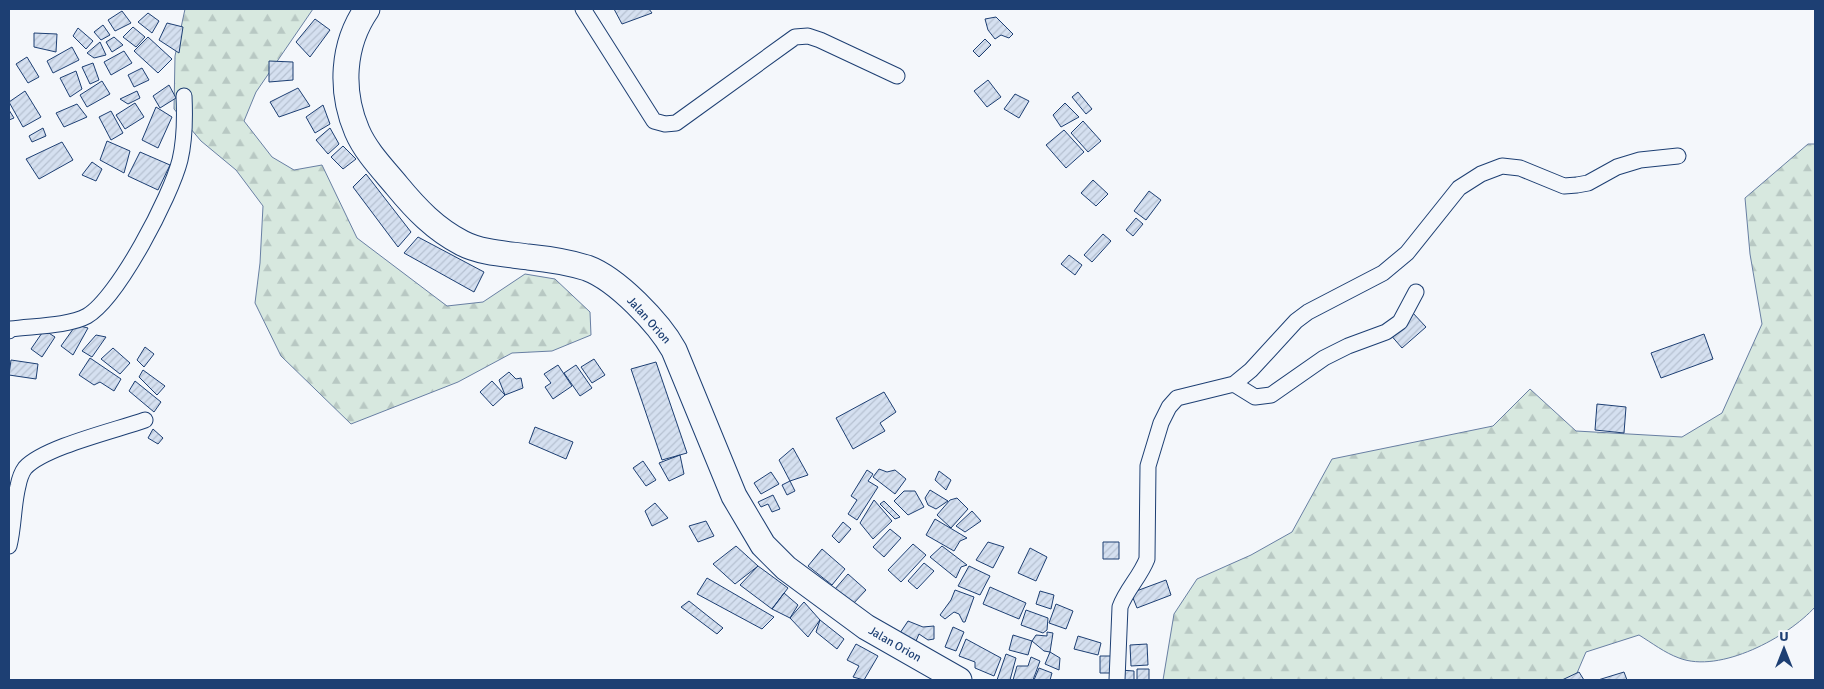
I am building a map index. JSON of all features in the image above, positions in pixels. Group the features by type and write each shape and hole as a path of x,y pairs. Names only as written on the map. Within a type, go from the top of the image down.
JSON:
{"highway":[{"name":"Jalan Orion","path":"367,9 354,32 347,52 347,82 352,116 358,133 374,160 423,217 470,247 556,260 588,268 619,288 667,337 702,414 734,496 763,545 786,568 866,627 959,680"}],"street":[{"path":"583,9 654,122 657,123 676,122 795,37 808,36 820,40 897,76"},
{"path":"9,331 86,317 114,289 145,239 170,187 180,161 185,132 184,96"},
{"path":"1117,680 1120,607 1123,598 1142,573 1147,559 1148,466 1161,423 1169,407 1177,398 1234,384 1251,370 1296,321 1308,312 1383,273 1407,253 1460,188 1480,174 1502,166 1520,168 1564,186 1577,185 1588,183 1617,167 1640,160 1678,156"},
{"path":"1234,384 1255,397 1271,395 1324,358 1348,346 1386,332 1400,322 1416,292"},
{"path":"9,546 12,514 18,485 25,469 37,459 57,450 145,420"}],"green space":[{"path":"185,9 313,9 256,92 244,121 272,157 294,170 322,165 357,238 447,306 483,302 525,274 555,279 590,312 591,335 552,351 512,353 458,382 351,424 281,356 255,303 260,263 263,206 236,170 201,141 174,109 175,56"},
{"path":"1808,144 1815,144 1815,607 1803,618 1771,641 1733,657 1714,661 1696,662 1679,658 1639,635 1586,652 1574,680 1163,680 1174,614 1197,579 1251,555 1292,532 1332,459 1493,426 1530,389 1576,431 1682,437 1722,413 1762,324 1750,254 1745,198"}],"building":[{"path":"614,9 649,9 652,13 622,24"},
{"path":"122,11 131,23 115,31 108,20"},
{"path":"148,13 159,21 152,33 138,22"},
{"path":"996,17 1013,34 1009,38 1001,35 995,39 988,30 985,19"},
{"path":"315,19 330,30 310,57 296,42"},
{"path":"167,23 183,27 179,53 159,40"},
{"path":"103,25 110,35 101,40 94,32"},
{"path":"133,27 145,37 136,47 123,37"},
{"path":"78,28 93,41 86,49 73,36"},
{"path":"34,33 57,34 56,52 34,47"},
{"path":"114,37 123,45 112,52 106,42"},
{"path":"148,37 172,59 158,73 134,51"},
{"path":"985,39 991,45 979,57 973,51"},
{"path":"100,42 106,55 94,58 87,53"},
{"path":"72,47 79,60 53,73 47,61"},
{"path":"124,51 132,63 111,75 104,62"},
{"path":"27,57 39,77 28,83 16,64"},
{"path":"269,61 293,62 293,80 269,82"},
{"path":"93,63 99,80 90,84 82,67"},
{"path":"142,68 149,80 134,87 128,75"},
{"path":"76,71 82,89 70,97 60,78"},
{"path":"988,80 1001,97 987,107 974,91"},
{"path":"102,81 110,94 87,107 80,95"},
{"path":"169,85 176,98 160,108 153,96"},
{"path":"298,88 310,106 279,117 270,102"},
{"path":"25,91 41,117 23,127 9,102"},
{"path":"137,91 140,98 128,104 120,99"},
{"path":"1078,92 1092,109 1086,114 1072,97"},
{"path":"1015,94 1029,101 1019,118 1004,109"},
{"path":"135,103 144,117 125,129 116,115"},
{"path":"1065,103 1079,117 1061,127 1053,115"},
{"path":"77,104 87,117 64,127 56,113"},
{"path":"323,105 330,124 315,133 306,117"},
{"path":"156,107 172,117 158,148 142,140"},
{"path":"9,110 14,118 9,120"},
{"path":"111,111 123,133 111,140 99,117"},
{"path":"1083,121 1101,141 1088,152 1071,133"},
{"path":"43,128 46,136 32,142 29,136"},
{"path":"330,128 339,144 328,154 316,140"},
{"path":"1064,130 1084,152 1066,168 1046,145"},
{"path":"107,141 130,151 124,173 100,160"},
{"path":"62,142 73,160 39,179 26,159"},
{"path":"343,146 356,159 343,169 331,157"},
{"path":"140,152 170,165 158,190 128,176"},
{"path":"92,162 102,169 96,181 82,175"},
{"path":"366,174 411,232 398,247 353,187"},
{"path":"1093,180 1108,194 1096,206 1081,193"},
{"path":"1149,191 1161,200 1146,220 1134,211"},
{"path":"1136,218 1143,224 1133,236 1126,230"},
{"path":"1103,234 1111,241 1092,262 1084,255"},
{"path":"418,237 484,272 474,292 404,253"},
{"path":"1069,255 1082,265 1075,275 1061,264"},
{"path":"1412,312 1426,327 1402,348 1389,333"},
{"path":"76,325 88,328 73,355 61,346"},
{"path":"44,330 55,337 42,357 31,349"},
{"path":"1704,334 1713,359 1661,378 1651,353"},
{"path":"96,335 106,337 92,357 82,351"},
{"path":"145,347 154,354 144,367 137,360"},
{"path":"113,348 130,363 120,374 101,359"},
{"path":"90,358 121,379 114,391 100,382 94,385 79,375"},
{"path":"594,359 605,375 592,383 581,367"},
{"path":"11,360 38,364 36,379 9,375"},
{"path":"656,362 687,453 662,460 631,369"},
{"path":"558,365 572,386 553,399 545,387 551,383 544,374"},
{"path":"576,365 592,388 580,396 564,373"},
{"path":"143,370 165,386 157,395 139,377"},
{"path":"509,372 516,379 521,378 523,388 505,395 499,380"},
{"path":"135,381 161,402 154,412 129,391"},
{"path":"492,381 505,395 493,406 480,392"},
{"path":"884,392 896,412 880,423 885,431 853,449 836,418"},
{"path":"1597,404 1626,407 1624,433 1595,430"},
{"path":"535,427 573,442 566,459 529,443"},
{"path":"153,429 163,438 158,444 148,438"},
{"path":"793,448 808,475 790,481 779,460"},
{"path":"680,455 684,474 669,481 659,463"},
{"path":"643,461 656,480 646,486 633,468"},
{"path":"879,469 887,472 895,470 906,479 895,494 873,477"},
{"path":"867,470 873,474 868,481 878,487 857,520 848,514 857,500 851,496"},
{"path":"939,471 951,480 946,490 935,480"},
{"path":"771,472 779,484 761,494 754,483"},
{"path":"790,481 795,491 787,495 782,485"},
{"path":"930,490 948,501 936,509 928,505 925,498"},
{"path":"904,491 915,491 924,507 908,515 894,501"},
{"path":"773,495 780,509 772,512 768,504 761,507 758,502"},
{"path":"957,498 968,509 951,528 937,515 950,500"},
{"path":"874,500 892,521 873,539 860,523"},
{"path":"884,501 900,517 895,519 880,504"},
{"path":"655,503 668,518 652,526 645,511"},
{"path":"972,511 981,521 965,532 956,526"},
{"path":"935,519 967,538 960,541 954,551 926,535"},
{"path":"706,521 714,536 698,542 689,526"},
{"path":"843,522 851,529 839,543 832,536"},
{"path":"890,529 901,538 884,557 873,547"},
{"path":"988,542 1004,547 993,568 976,560"},
{"path":"1103,542 1119,542 1119,559 1103,559"},
{"path":"913,544 926,555 901,582 888,570"},
{"path":"736,546 758,566 735,584 713,564"},
{"path":"942,546 967,565 961,567 956,578 930,557"},
{"path":"1030,548 1047,557 1036,581 1018,573"},
{"path":"822,549 845,569 832,585 808,566"},
{"path":"924,563 934,571 917,589 908,581"},
{"path":"758,566 788,588 772,609 740,585"},
{"path":"969,566 990,576 980,595 958,586"},
{"path":"848,574 866,590 852,605 835,589"},
{"path":"707,578 774,617 762,629 697,594"},
{"path":"1166,580 1171,595 1137,608 1131,593"},
{"path":"990,587 1026,603 1019,619 983,604"},
{"path":"955,590 974,597 965,622 963,622 959,614 954,612 945,619 940,615 951,600"},
{"path":"1040,591 1054,595 1051,609 1036,604"},
{"path":"784,593 798,605 790,618 772,609"},
{"path":"689,601 723,628 717,634 681,607"},
{"path":"804,602 820,620 808,637 790,618"},
{"path":"1056,604 1073,611 1066,629 1049,623"},
{"path":"1026,610 1048,618 1047,630 1043,633 1021,625"},
{"path":"820,620 844,639 837,649 816,632"},
{"path":"908,621 923,627 934,626 934,639 928,640 919,634 916,641 900,633"},
{"path":"953,627 964,632 956,651 945,647"},
{"path":"1047,632 1053,633 1050,652 1044,651 1032,641 1036,635 1047,636"},
{"path":"1013,635 1032,641 1028,655 1009,650"},
{"path":"1078,636 1101,643 1098,655 1074,649"},
{"path":"966,639 1001,658 994,676 975,668 975,662 959,656"},
{"path":"856,644 878,656 864,680 853,677 859,666 847,660"},
{"path":"1147,644 1148,665 1131,666 1130,645"},
{"path":"1050,652 1060,658 1059,670 1045,664"},
{"path":"1006,654 1016,658 1010,680 997,680"},
{"path":"1100,656 1115,656 1115,673 1100,673"},
{"path":"1031,657 1040,661 1033,680 1013,680 1017,666 1028,666"},
{"path":"1039,668 1052,673 1050,680 1034,680"},
{"path":"1137,669 1149,669 1149,680 1137,680"},
{"path":"1120,670 1134,671 1134,680 1120,680"},
{"path":"1579,672 1584,680 1562,680"},
{"path":"1624,672 1627,680 1598,680"}]}
